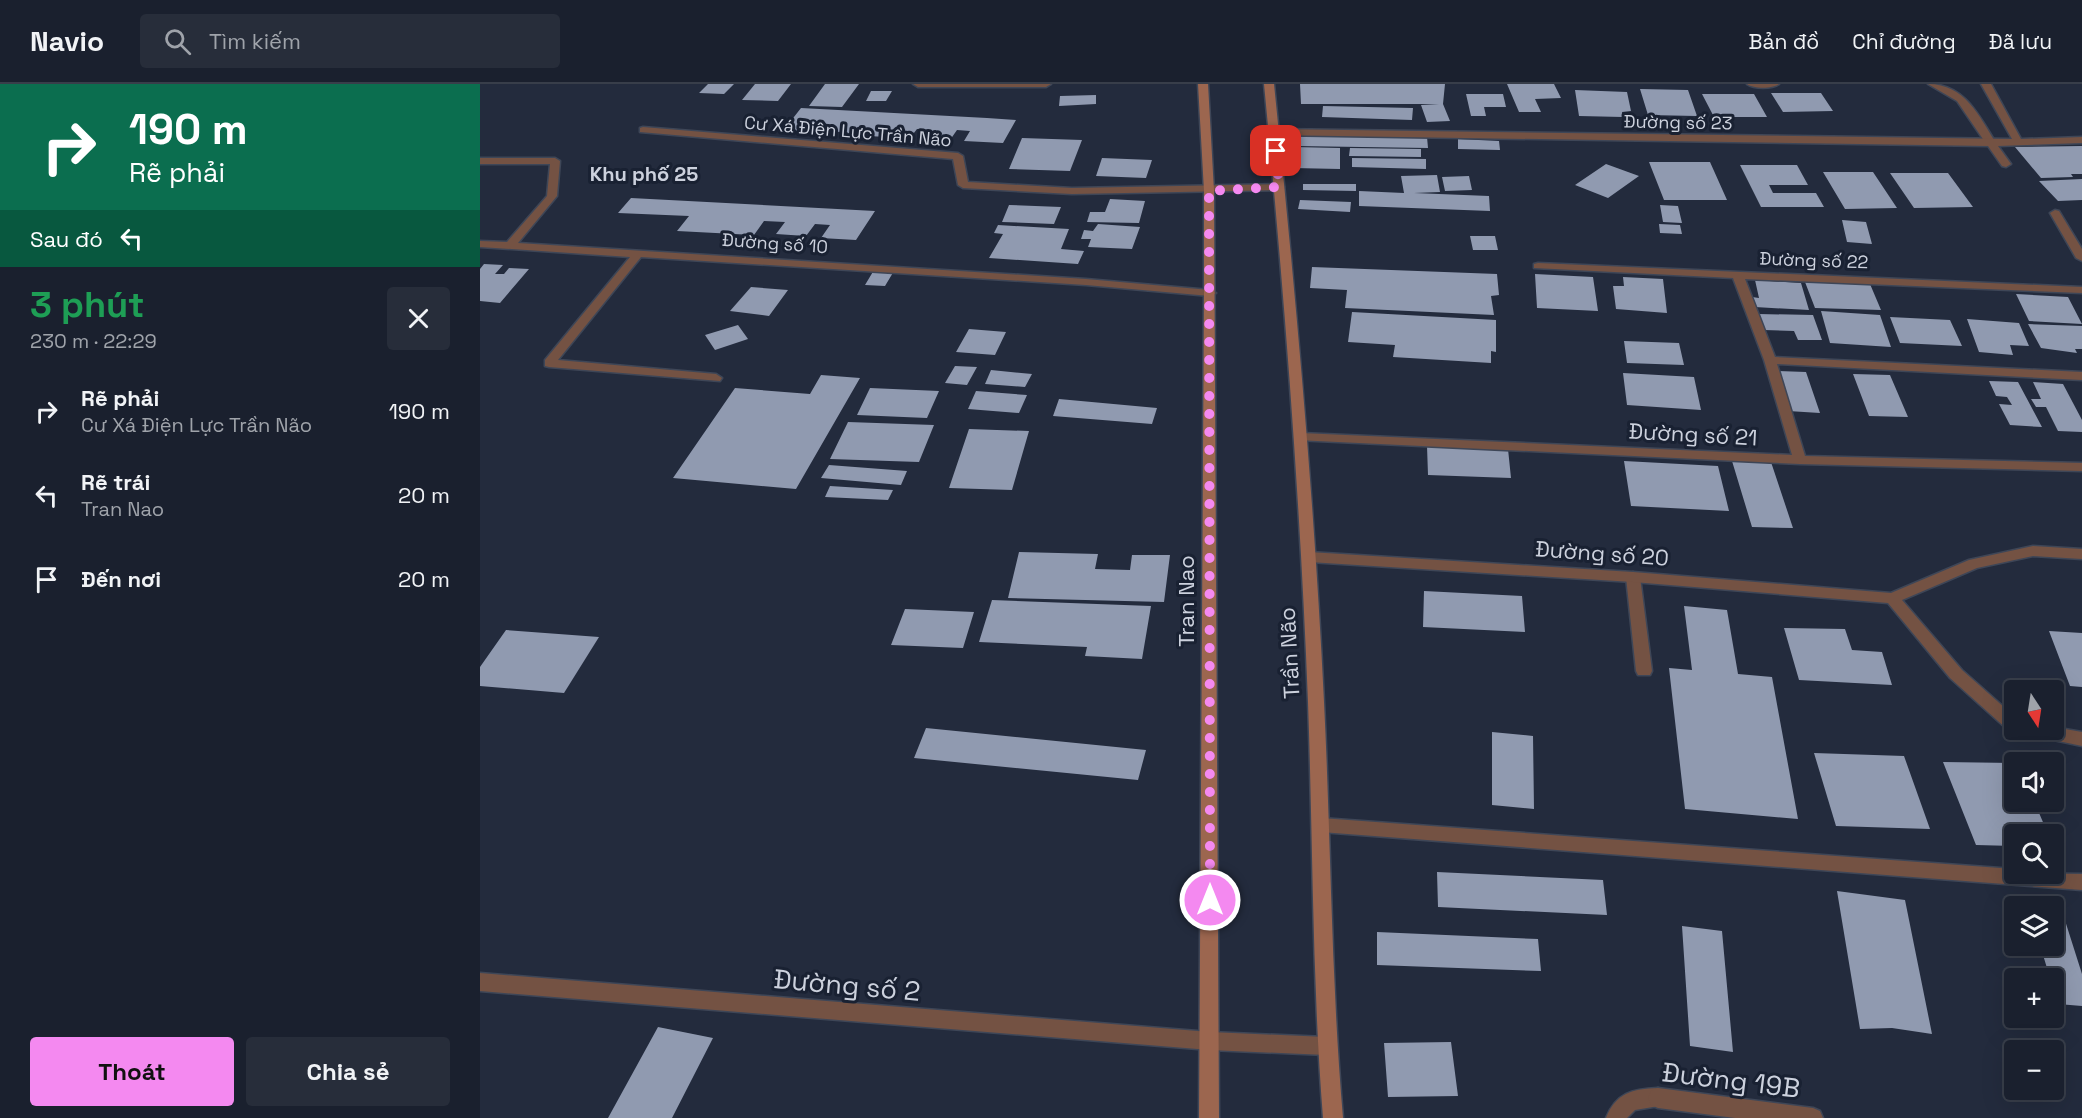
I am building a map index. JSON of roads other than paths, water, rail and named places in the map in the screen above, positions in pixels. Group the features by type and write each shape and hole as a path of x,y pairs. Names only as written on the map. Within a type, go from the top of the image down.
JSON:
{"main road":[{"name":"Tran Nao","path":"1203,84 1209,191 1209,1118"},
{"path":"1269,84 1279,187"},
{"name":"Trần Não","path":"1279,187 1309,557 1321,825 1326,1046 1333,1118"}],"street":[{"path":"918,84 1046,84"},
{"path":"1752,84 1774,84"},
{"path":"1933,84 1948,88 1956,95 2006,164"},
{"path":"1986,84 2018,142"},
{"name":"Cư Xá Điện Lực Trần Não","path":"643,130 958,156 963,185 1072,191 1209,191 1279,187"},
{"name":"Đường số 23","path":"1274,132 1991,143 2082,140"},
{"path":"480,161 555,161 552,196 512,245"},
{"path":"2055,213 2082,258"},
{"name":"Đường số 10","path":"480,244 1086,282 1209,293"},
{"path":"639,253 549,363 716,378"},
{"path":"1538,266 1738,275"},
{"name":"Đường số 22","path":"1800,460 1770,360 1738,275 2082,290"},
{"path":"1770,360 2082,376"},
{"name":"Đường số 21","path":"1301,437 1800,460 2082,467"},
{"name":"Đường số 20","path":"1309,557 1633,577 1892,598 1974,564 2033,550 2082,554"},
{"path":"1633,577 1644,671"},
{"path":"1892,598 1956,674 2004,715"},
{"path":"2064,736 2082,739"},
{"path":"1321,825 2082,882"},
{"name":"Đường số 2","path":"480,982 1210,1041 1326,1046"},
{"name":"Đường 19B","path":"1616,1118 1623,1104 1634,1099 1658,1098 1814,1118"}],"district":[{"name":"Khu phố 25","path":"644,174"}]}
